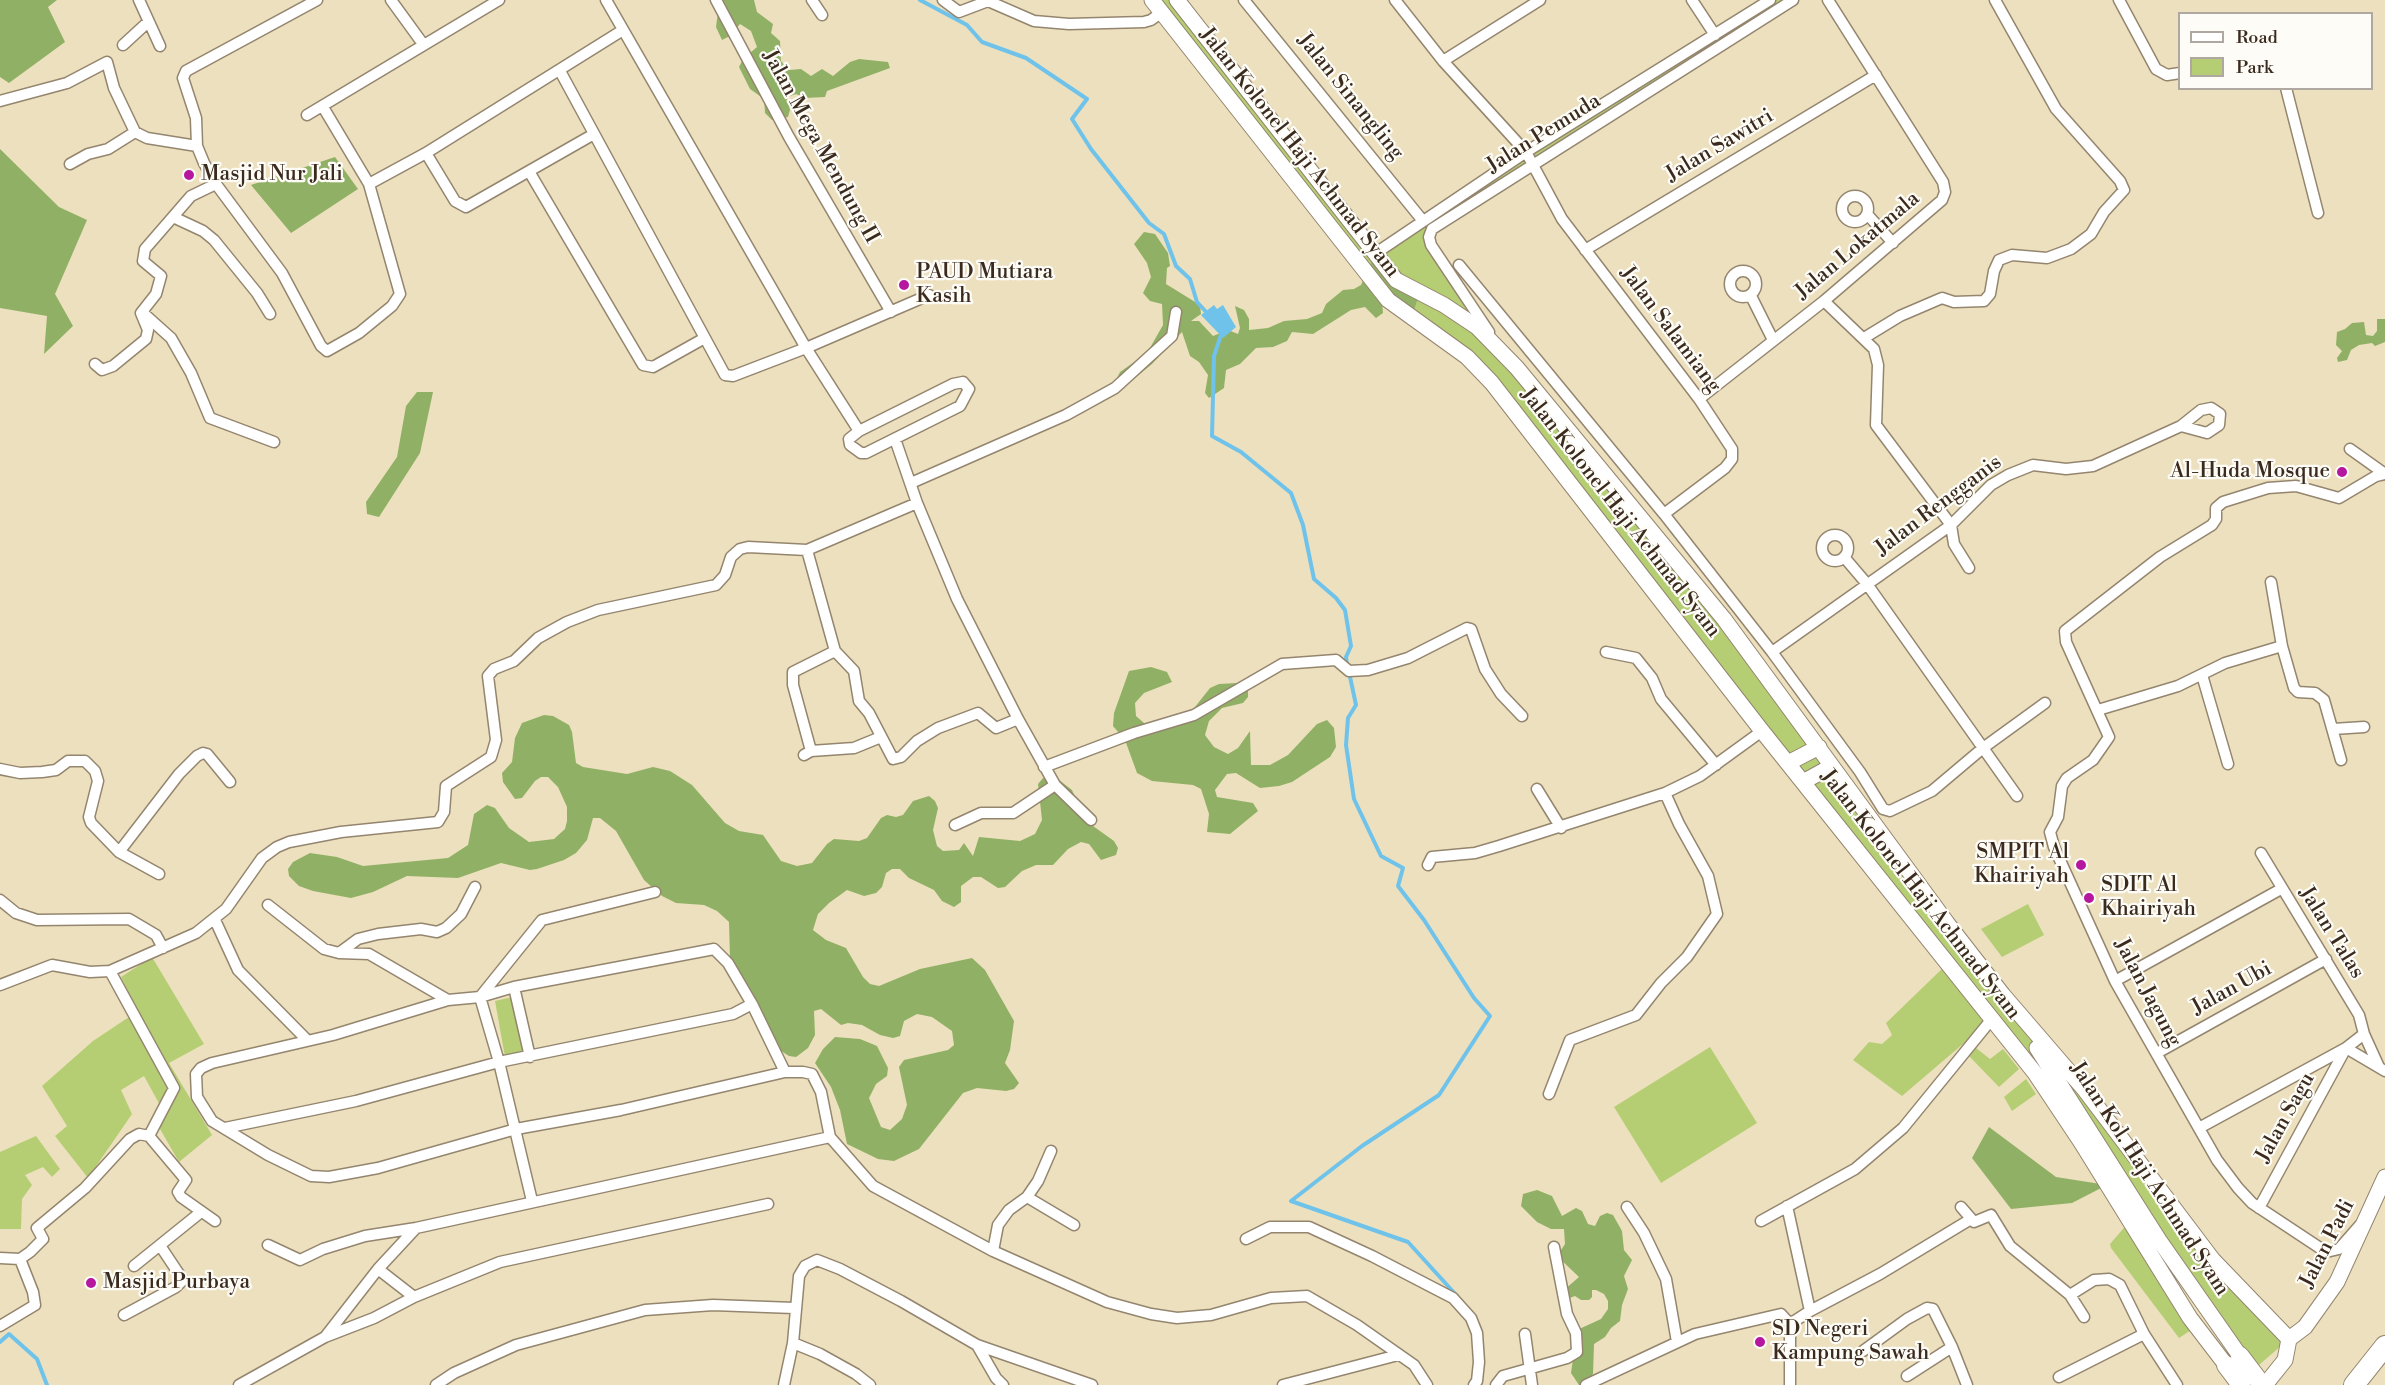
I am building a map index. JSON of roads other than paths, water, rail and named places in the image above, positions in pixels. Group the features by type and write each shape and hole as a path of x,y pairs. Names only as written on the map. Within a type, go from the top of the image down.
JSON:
{"highway":[{"path":"2354,1385 2384,1345"}],"main road":[{"name":"Jalan Kolonel Haji Achmad Syam","path":"1177,0 1396,280 1444,305 1497,345 1724,619 2003,995"},
{"name":"Jalan Kolonel Haji Achmad Syam","path":"1157,6 1388,300 1457,350 1491,381 1762,731 2035,1073"},
{"path":"1264,144 1280,131"},
{"path":"1788,764 1819,747"},
{"path":"1803,782 1832,766"},
{"path":"2003,995 2084,1089 2213,1260 2289,1339"},
{"name":"Jalan Kol. Haji Achmad Syam","path":"2003,995 2233,1360 2241,1385"},
{"path":"2035,1073 2084,1089"},
{"name":"Jalan Kol. Haji Achmad Syam","path":"2035,1073 2081,1142 2190,1318 2233,1360 2264,1385"},
{"path":"2070,1099 2073,1091 2084,1089"},
{"name":"Jalan Padi","path":"2264,1385 2285,1360 2289,1339 2305,1327 2337,1282 2385,1177"}],"street":[{"path":"140,0 160,46"},
{"path":"316,0 184,74 196,118 197,146 216,184 282,273 321,346 327,351 359,333 392,306 400,294 369,184 323,107"},
{"path":"391,0 423,44"},
{"path":"307,115 499,0"},
{"path":"606,0 806,348 859,431"},
{"name":"Jalan Mega Mendung II","path":"716,0 789,137 891,312"},
{"path":"812,0 822,15"},
{"path":"943,0 959,12 988,1 1034,21 1069,24 1144,22 1151,20 1157,6"},
{"name":"Jalan Salamiang","path":"1395,0 1443,61 1526,152 1534,163 1562,219 1699,399 1732,449 1732,459 1725,468 1664,514"},
{"path":"1443,61 1540,0"},
{"path":"1692,0 1715,35"},
{"name":"Jalan Pemuda","path":"1376,253 1526,152 1770,0"},
{"name":"Jalan Pemuda","path":"1497,345 1431,245 1429,237 1432,229 1793,0"},
{"name":"Jalan Lokatmala","path":"1699,399 1824,301 1893,243 1942,200 1945,192 1943,182 1828,0"},
{"path":"1864,338 1900,316 1942,298 1954,302 1984,301 1992,289 1995,266 2002,258 2012,255 2047,258 2071,249 2091,234 2104,212 2121,196 2123,185 2056,109 1995,0"},
{"path":"2120,0 2156,69 2167,75 2178,73"},
{"name":"Jalan Sinangling","path":"1247,1 1423,221"},
{"path":"123,45 148,22"},
{"path":"369,184 426,153 561,71 623,30"},
{"path":"0,101 67,82 106,62 114,88 135,132 147,138 197,146"},
{"path":"561,71 703,339 722,372 728,376 806,348 929,295"},
{"name":"Jalan Sawitri","path":"1585,250 1876,75"},
{"path":"2287,90 2318,213"},
{"path":"70,164 88,154 108,149 135,132"},
{"path":"426,153 455,201 462,207 530,173 594,134"},
{"path":"530,173 643,365 652,367 703,339"},
{"path":"95,364 102,370 113,366 146,339 148,330 141,316 156,294 161,276 143,261 145,249 191,196 216,184"},
{"path":"1867,214 1893,243"},
{"path":"173,217 203,231 214,240 257,293 270,314"},
{"path":"1459,266 1664,514 1772,652 1860,772 1883,808 1890,811 1932,791 1983,748 2045,703"},
{"path":"1751,296 1773,340"},
{"path":"1824,301 1874,350 1878,365 1876,425 1950,525 1954,544 1969,568"},
{"path":"142,312 171,338 191,373 210,418 274,442"},
{"path":"911,483 1066,415 1115,388 1172,336 1176,312"},
{"path":"953,384 966,384 969,389 960,406 895,439 861,453 850,445 849,439 859,431 953,384"},
{"name":"Jalan Rengganis","path":"1772,652 1950,525 1991,485 2024,466 2040,465 2066,469 2093,466 2181,426"},
{"path":"895,439 917,503 957,599 1018,719 1055,785 1091,820"},
{"path":"2350,449 2385,474"},
{"name":"Jalan Jagung","path":"2364,1224 2353,1230 2339,1249 2326,1252 2259,1208 2238,1188 2199,1128 2115,981 2050,832 2058,817 2062,786 2067,778 2092,760 2109,737 2066,642 2065,632 2160,557 2212,525 2216,519 2216,508 2220,504 2268,488 2296,486 2326,492 2339,498 2360,485 2385,474"},
{"path":"0,985 52,965 90,972 110,971 196,933 215,920 237,897 257,863 276,847 341,832 438,822 444,812 446,786 490,757 497,732 488,676 494,669 514,661 538,638 567,622 598,610 709,588 722,581 731,557 740,549 748,547 807,550 917,503"},
{"path":"807,550 835,651 854,671 859,701 892,758 896,760 926,735 952,722 978,713 996,728 1018,719"},
{"path":"1844,557 1867,584 2017,796"},
{"path":"2271,582 2283,646 2295,690 2312,692 2324,700 2341,760"},
{"path":"1044,767 1194,715 1282,664 1336,660 1348,671 1368,670 1408,657 1469,628 1485,669 1501,694 1522,716"},
{"path":"2098,710 2178,686 2225,663 2283,646"},
{"path":"835,651 793,672 793,685 807,753 854,748 881,737"},
{"path":"1606,652 1636,658 1652,678 1661,699 1716,765"},
{"path":"2202,675 2228,764"},
{"path":"2333,729 2364,727"},
{"path":"1428,865 1432,857 1475,853 1523,837 1562,828 1665,793 1700,776 1762,731"},
{"path":"119,852 179,774 197,756 207,754 230,782"},
{"path":"0,769 20,773 42,772 56,770 68,761 85,761 95,771 98,781 89,820 99,834 119,852 159,874"},
{"path":"955,825 981,813 1013,813 1055,785"},
{"path":"1537,789 1562,828"},
{"path":"1549,1094 1570,1040 1636,1015 1661,983 1687,957 1717,914 1708,876 1679,824 1665,793"},
{"name":"Jalan Talas","path":"2261,853 2359,1015 2364,1034 2382,1070"},
{"path":"339,953 358,939 378,934 420,929 437,932 446,928 461,914 475,887"},
{"path":"2115,981 2281,889"},
{"path":"480,997 542,920 655,892"},
{"path":"0,900 16,913 37,920 129,919 156,936 163,948"},
{"path":"268,904 324,949 339,953 369,954 448,1000"},
{"path":"215,920 238,970 307,1040"},
{"path":"785,1072 752,1004 728,963 714,949 514,987 480,997 448,1000 333,1035 212,1063 198,1071 195,1085 200,1105 212,1120 301,1172 329,1177 378,1168 516,1129 621,1110 785,1072 812,1074 821,1092 830,1137 873,1186 993,1251 1107,1302 1150,1314 1177,1318 1211,1315 1270,1298 1307,1296 1357,1325 1414,1365 1427,1385"},
{"name":"Jalan Ubi","path":"2157,1053 2326,959"},
{"path":"110,971 174,1088 149,1136"},
{"path":"514,987 530,1057"},
{"path":"480,997 499,1062 532,1201"},
{"path":"225,1128 356,1101 499,1062 733,1014 752,1004"},
{"path":"1761,1221 1855,1168 1903,1128 1991,1020"},
{"path":"2199,1128 2346,1048 2364,1034"},
{"name":"Jalan Talas","path":"2346,1048 2382,1070"},
{"name":"Jalan Sagu","path":"2259,1208 2346,1048"},
{"path":"0,1258 20,1259 43,1239 38,1228 85,1188 125,1143 139,1134 149,1136 186,1180 178,1191 181,1197 215,1221"},
{"path":"268,1245 300,1260 323,1249 365,1236 416,1228 830,1137"},
{"path":"993,1251 998,1225 1009,1210 1027,1197 1052,1151"},
{"path":"1027,1197 1074,1225"},
{"path":"239,1385 325,1337 374,1318 414,1297 500,1262 768,1204"},
{"path":"1787,1206 1810,1311"},
{"path":"1627,1207 1644,1233 1666,1279 1677,1342"},
{"path":"1961,1207 1976,1222 1991,1215 2010,1246 2070,1296 2084,1317"},
{"path":"134,1266 161,1247 201,1212"},
{"path":"1790,1324 1880,1274 1971,1219"},
{"path":"1246,1239 1270,1227 1309,1227 1372,1256 1453,1298 1471,1318 1477,1333 1479,1362 1477,1381 1474,1385"},
{"path":"325,1337 378,1269 416,1228"},
{"path":"1496,1385 1503,1376 1574,1356 1577,1352 1576,1334 1568,1314 1554,1246"},
{"path":"124,1314 176,1287 183,1280 161,1247"},
{"path":"0,1326 35,1305 33,1292 20,1259"},
{"path":"784,1385 793,1343 794,1308 799,1276 805,1266 817,1260 901,1301 977,1345 1092,1385"},
{"path":"378,1269 414,1297"},
{"path":"2070,1296 2094,1280 2103,1278 2114,1280 2124,1291 2132,1313 2177,1385"},
{"path":"436,1385 454,1373 516,1345 645,1310 713,1305 794,1308"},
{"path":"1863,1351 1927,1308 1936,1313 1967,1385"},
{"path":"1586,1385 1677,1342 1714,1329 1781,1314 1790,1324 1790,1385"},
{"path":"1525,1334 1532,1385"},
{"path":"2059,1377 2144,1334"},
{"path":"793,1343 820,1354 856,1374 870,1385"},
{"path":"977,1345 996,1378 1003,1385"},
{"path":"1907,1376 1952,1347"},
{"path":"1283,1385 1398,1355"}],"water":[{"path":"1214,305 1217,309 1223,305 1236,327 1223,338 1201,315"}],"waterway":[{"path":"920,0 967,25 982,42 1026,58 1087,99 1072,119 1091,149 1149,223 1164,234 1176,266 1190,279 1197,302 1208,314"},
{"path":"1222,332 1214,356 1212,436 1241,452 1291,493 1303,525 1314,579 1336,598 1345,610 1351,646 1346,657 1347,665"},
{"path":"1349,672 1356,705 1348,718 1346,745 1354,799 1381,856 1403,868 1398,886 1424,920 1474,998 1490,1016 1439,1095 1362,1146 1291,1201 1408,1242 1458,1297"},
{"path":"0,1342 9,1334 37,1359 47,1385"}],"place":[{"name":"Masjid Nur Jali","path":"189,175"},
{"name":"PAUD Mutiara Kasih","path":"904,285"},
{"name":"Al-Huda Mosque","path":"2342,472"},
{"name":"SMPIT Al Khairiyah","path":"2081,865"},
{"name":"SDIT Al Khairiyah","path":"2089,898"},
{"name":"Masjid Purbaya","path":"91,1283"},
{"name":"SD Negeri Kampung Sawah","path":"1760,1342"}]}
